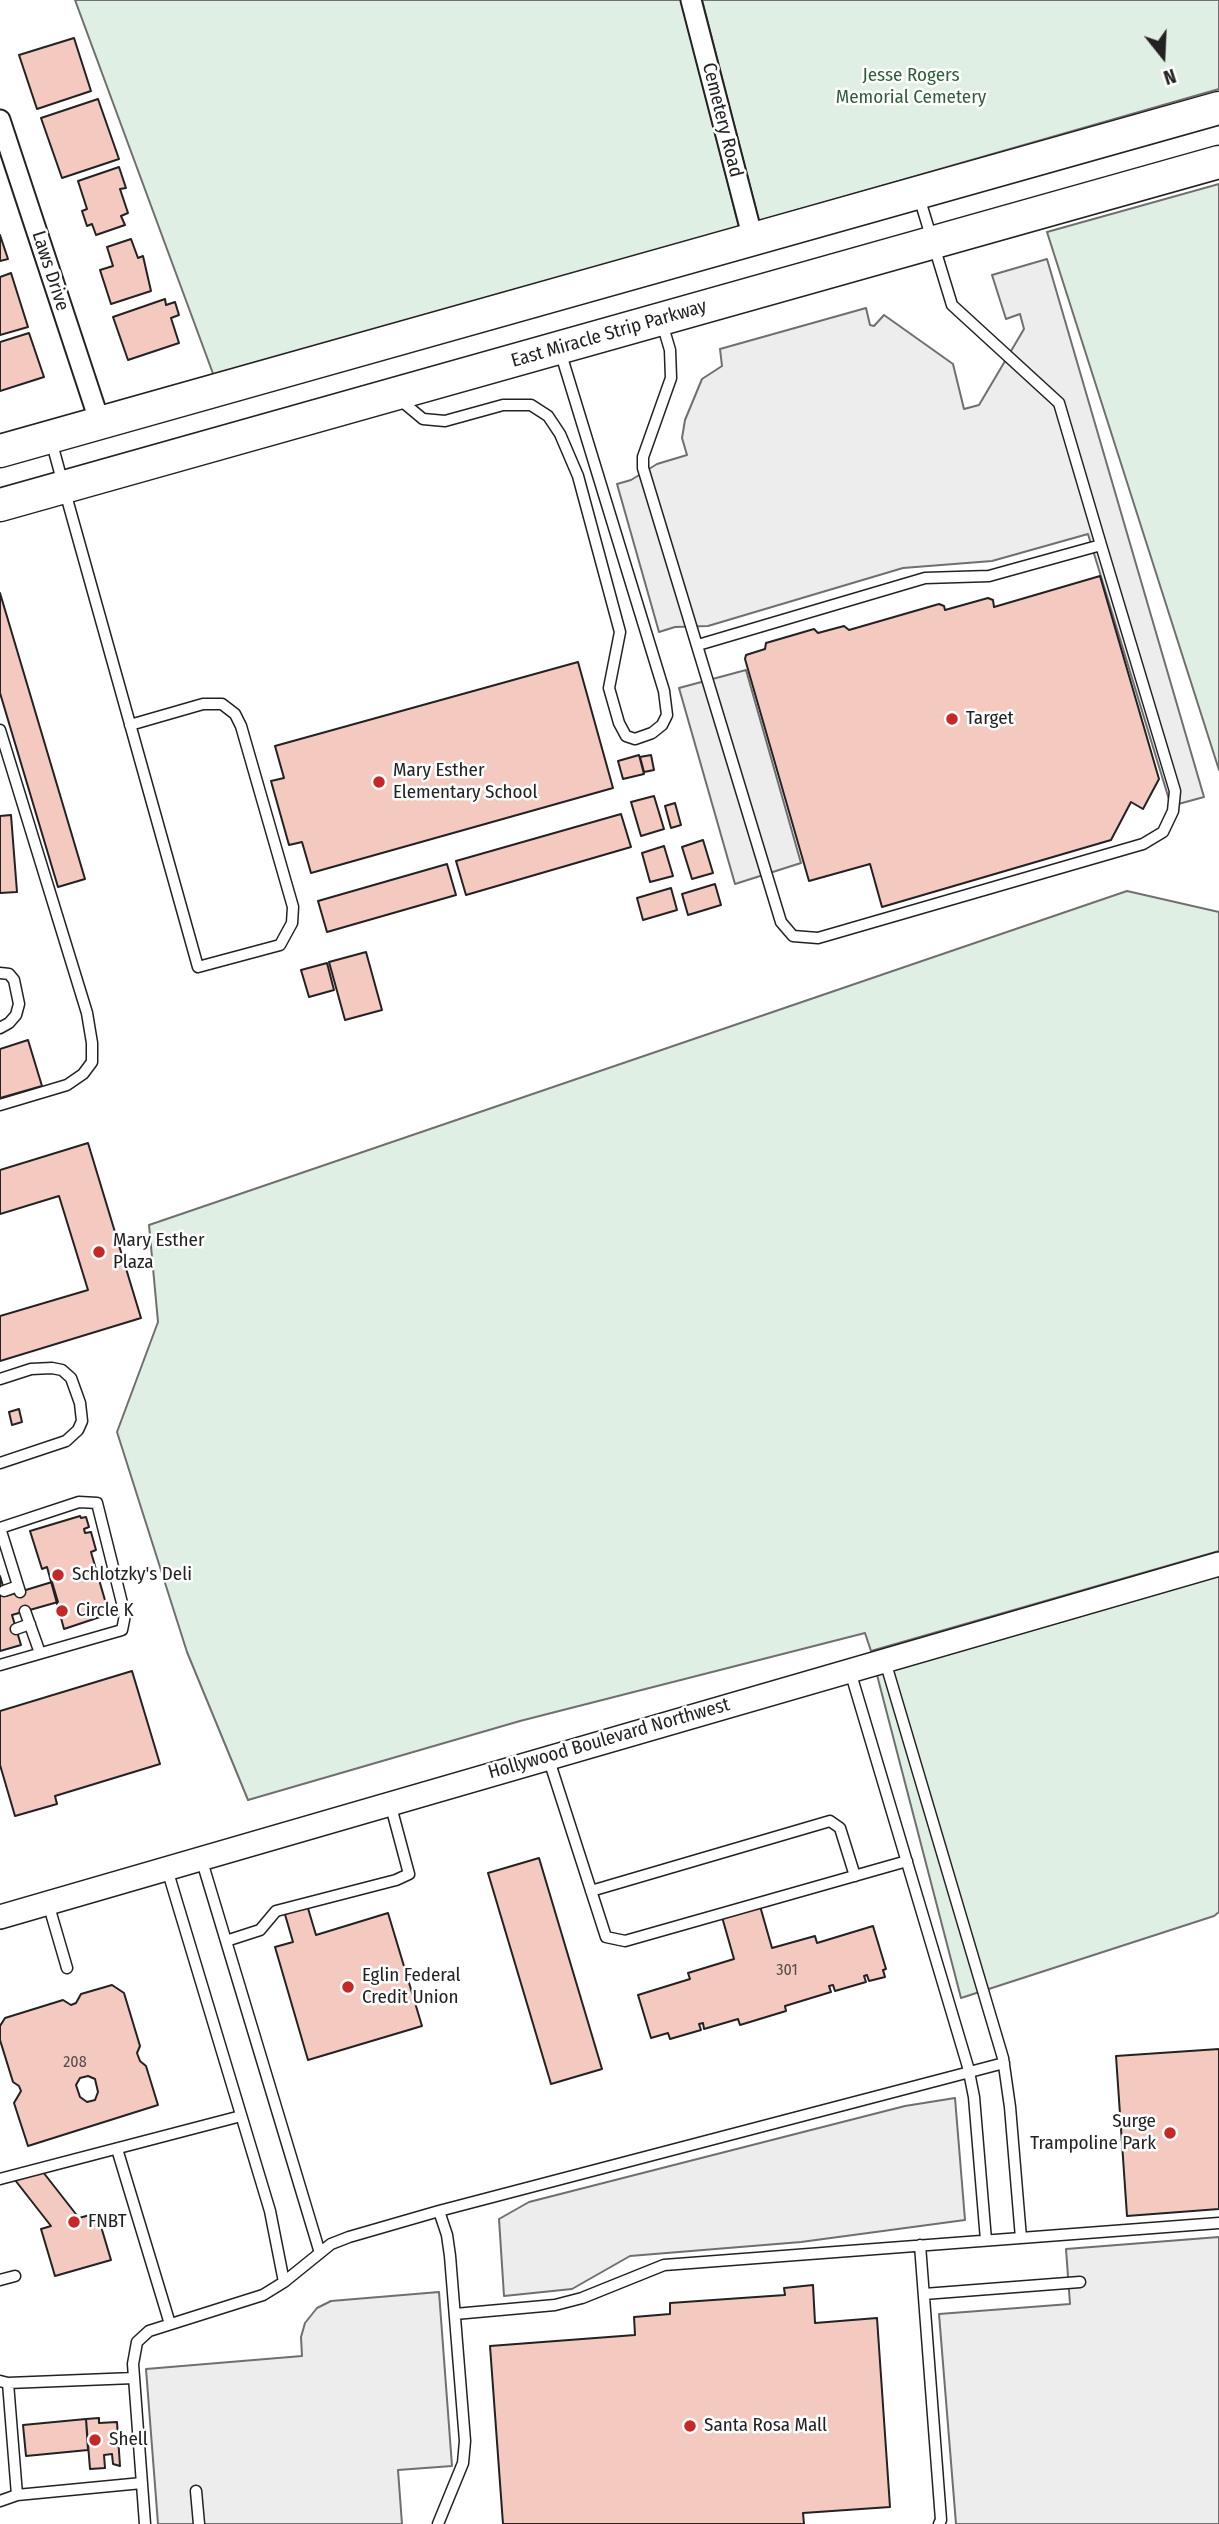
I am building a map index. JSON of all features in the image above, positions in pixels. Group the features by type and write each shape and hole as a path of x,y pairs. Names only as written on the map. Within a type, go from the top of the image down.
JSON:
{"highway":[{"path":"0,451 1219,108"},
{"name":"East Miracle Strip Parkway","path":"0,505 1219,162"}],"street":[{"name":"Cemetery Road","path":"691,0 753,239"},
{"name":"Laws Drive","path":"0,120 100,423"},
{"name":"Hollywood Boulevard Northwest","path":"0,1917 548,1756 1219,1564"}],"lane":[{"path":"661,319 670,350 671,378 643,457 643,468 781,922 793,936 818,938 1143,844 1163,832 1173,811 1175,791 1059,403 952,304 918,193"},
{"path":"394,394 423,419 445,421 503,405 531,405 548,416 560,434 578,476 620,632 609,688 625,736 635,739 652,733 662,725 667,715 664,691 559,348"},
{"path":"50,437 130,725 198,967 280,944 287,936 292,923 293,907 241,726 235,714 222,704 203,704 130,725"},
{"path":"698,645 925,578 989,576 1101,545"},
{"path":"0,730 87,1013 92,1062 83,1074 67,1085 0,1105"},
{"path":"0,973 9,974 14,980 19,1004 16,1015 0,1028"},
{"path":"0,1379 31,1369 62,1370 71,1378 80,1404 82,1422 66,1441 0,1462"},
{"path":"0,1665 121,1630 125,1615 97,1503 79,1503 0,1528 19,1589 4,1591"},
{"path":"25,1611 40,1653"},
{"path":"16,1629 30,1624"},
{"path":"884,1660 1003,2063 1010,2107 1021,2238"},
{"path":"850,1670 969,2072 974,2096 986,2240"},
{"path":"548,1756 606,1937 625,1941 907,1861"},
{"path":"226,1941 260,1930 276,1911 396,1880 409,1874 390,1803"},
{"path":"591,1891 830,1821 839,1828 855,1876"},
{"path":"201,1858 320,2253"},
{"path":"167,1868 270,2211 284,2283"},
{"path":"48,1903 68,1968"},
{"path":"145,2524 133,2364 137,2343 149,2331 263,2295 284,2283 331,2244 349,2237 1003,2063"},
{"path":"0,2179 241,2116"},
{"path":"117,2149 170,2324"},
{"path":"438,2524 463,2463 465,2441 448,2246 439,2211"},
{"path":"455,2314 555,2305 582,2298 663,2265 1219,2223"},
{"path":"920,2245 941,2520 939,2524"},
{"path":"0,2280 15,2276"},
{"path":"924,2294 1080,2282"},
{"path":"17,2495 4,2382 134,2378"},
{"path":"0,2501 17,2495 142,2483"},
{"path":"196,2491 199,2524"}],"green space":[{"path":"75,0 681,0 739,227 215,379"},
{"name":"Jesse Rogers Memorial Cemetery","path":"702,0 1219,0 1219,89 759,221"},
{"path":"1219,184 1219,770 1047,232"},
{"path":"1127,891 1219,912 1219,1551 871,1651 865,1633 520,1721 248,1800 187,1652 117,1432 158,1322 149,1225"},
{"path":"1219,1576 1219,1912 1214,1916 961,1998 877,1675"}],"shaded area":[{"path":"1047,259 1204,797 1171,806 1088,534 992,561 903,568 708,626 675,627 659,632 617,484 631,480 657,464 687,455 682,438 685,420 702,379 722,366 720,349 866,308 870,325 874,326 884,315 953,364 964,409 979,405 1024,329 1020,314 1006,319 992,275"},
{"path":"746,670 801,863 735,884 679,688"},
{"path":"955,2098 965,2220 801,2242 630,2256 572,2289 504,2296 499,2219 529,2202 905,2106"},
{"path":"1219,2237 1219,2524 956,2524 939,2314 1070,2304 1066,2249"},
{"path":"439,2292 452,2466 398,2470 402,2524 158,2524 146,2369 302,2356 301,2337 305,2323 317,2308 331,2301"}],"building":[{"path":"74,38 91,91 37,109 19,55"},
{"path":"98,99 119,159 62,178 41,118"},
{"path":"119,167 126,188 120,189 128,213 121,216 125,225 96,235 92,224 87,226 82,211 87,209 78,181"},
{"path":"0,235 8,259 0,261"},
{"path":"131,239 138,258 143,256 151,291 111,304 100,270 113,266 107,247"},
{"path":"11,273 28,327 0,335 0,277"},
{"path":"165,299 166,305 175,302 179,315 171,318 179,343 128,360 113,317"},
{"path":"29,333 44,377 0,391 0,342"},
{"name":"Target","path":"1100,576 1159,779 1143,809 1131,802 1111,840 882,907 870,864 809,881 746,655 765,649 766,643 814,629 818,633 844,626 849,630 939,604 944,606 945,610 988,598 993,600 994,607"},
{"path":"0,593 85,879 58,887 0,693"},
{"path":"578,662 613,788 311,873 302,842 289,845 271,781 284,778 275,746"},
{"path":"639,755 644,774 623,779 618,761"},
{"path":"651,755 654,770 644,772 640,757"},
{"path":"654,796 664,829 641,836 631,802"},
{"path":"675,803 681,825 671,828 665,806"},
{"path":"621,814 631,847 466,895 456,861"},
{"path":"11,815 17,892 0,893 0,816"},
{"path":"703,840 713,873 692,879 682,847"},
{"path":"664,846 673,876 650,882 642,853"},
{"path":"447,864 456,895 327,932 318,901"},
{"path":"715,884 721,905 688,915 682,894"},
{"path":"671,888 677,910 643,920 637,898"},
{"path":"366,952 382,1010 345,1020 329,962"},
{"path":"327,963 334,990 309,997 301,970"},
{"path":"28,1040 42,1086 0,1098 0,1049"},
{"name":"Mary Esther Plaza","path":"88,1143 141,1318 0,1361 0,1316 88,1290 59,1196 0,1214 0,1170"},
{"path":"19,1409 22,1422 12,1425 9,1412"},
{"path":"80,1516 86,1517 89,1527 84,1529 85,1533 91,1532 96,1550 91,1552 109,1614 64,1629 47,1567 42,1569 30,1531"},
{"path":"0,1576 6,1596 52,1582 58,1602 12,1615 21,1645 0,1651"},
{"path":"132,1671 160,1764 55,1796 57,1804 15,1816 0,1765 0,1711"},
{"path":"539,1858 602,2069 551,2084 488,1873"},
{"name":"Eglin Federal Credit Union","path":"307,1905 316,1935 388,1913 422,2026 308,2060 275,1947 293,1942 284,1911"},
{"path":"760,1906 772,1948 815,1936 817,1943 873,1926 886,1969 883,1970 885,1977 869,1981 867,1975 864,1976 866,1982 835,1991 833,1985 829,1986 831,1992 785,2006 786,2011 740,2025 738,2019 704,2029 703,2023 699,2024 701,2030 670,2039 668,2033 651,2038 638,1995 690,1979 688,1973 734,1959 722,1917"},
{"path":"112,1985 124,1993 140,2046 137,2053 146,2066 158,2105 28,2146 14,2103 21,2091 13,2082 0,2040 0,2026 5,2018 63,2000 71,2005 76,2003 81,1994","holes":["88,2076 95,2079 98,2092 95,2100 87,2102 80,2097 76,2085 80,2078"]},
{"name":"Surge Trampoline Park","path":"1219,2049 1219,2209 1127,2216 1116,2056"},
{"name":"FNBT","path":"43,2172 79,2218 97,2213 111,2260 55,2276 41,2229 51,2226 15,2180"},
{"name":"Santa Rosa Mall","path":"813,2285 815,2323 877,2318 890,2507 803,2513 804,2524 503,2524 490,2346 635,2335 634,2317 670,2314 670,2303 785,2295 784,2288"},
{"path":"99,2418 99,2423 117,2422 120,2466 113,2464 112,2454 104,2455 105,2468 90,2469 86,2419"},
{"path":"86,2419 88,2450 26,2456 23,2425"}],"place":[{"name":"Target","path":"952,719"},
{"name":"Mary Esther Elementary School","path":"379,782"},
{"name":"Mary Esther Plaza","path":"99,1252"},
{"name":"Schlotzky's Deli","path":"58,1575"},
{"name":"Circle K","path":"62,1611"},
{"name":"Eglin Federal Credit Union","path":"348,1987"},
{"name":"Surge Trampoline Park","path":"1170,2133"},
{"name":"FNBT","path":"74,2222"},
{"name":"Santa Rosa Mall","path":"690,2426"},
{"name":"Shell","path":"95,2440"}]}
